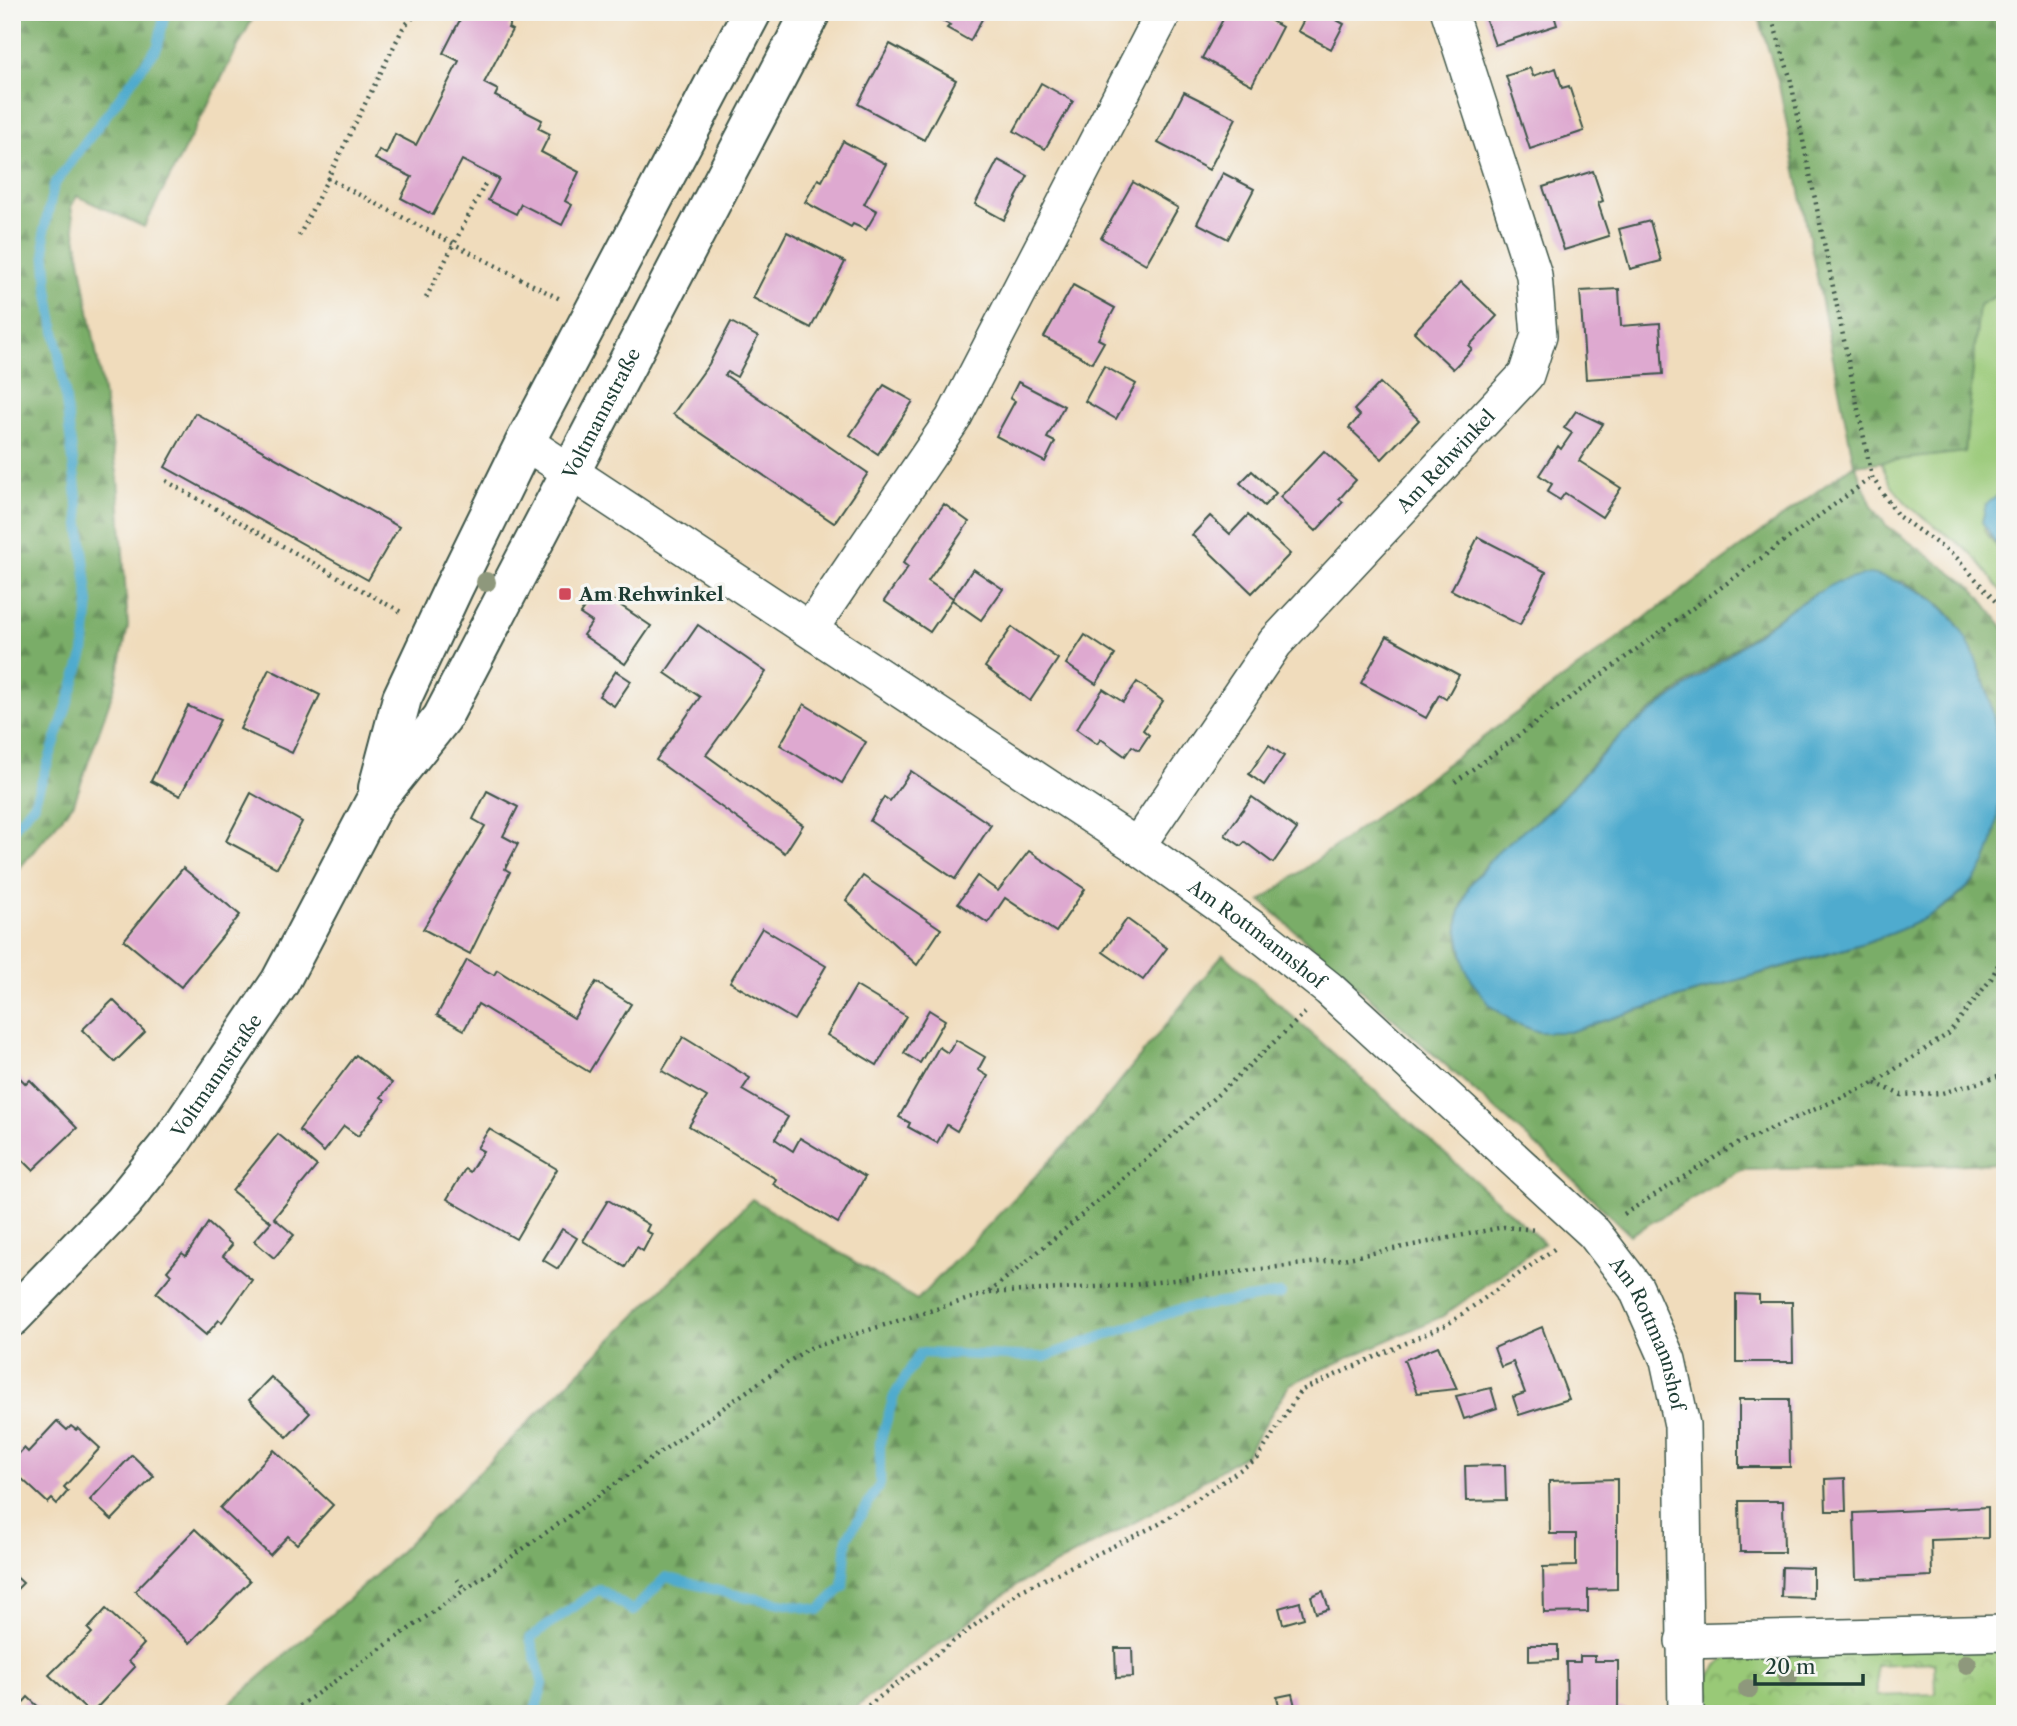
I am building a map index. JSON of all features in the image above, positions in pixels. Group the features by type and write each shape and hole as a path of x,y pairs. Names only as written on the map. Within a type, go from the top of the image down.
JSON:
{"street":[{"name":"Voltmannstraße","path":"374,803 402,698 434,630 525,442 752,12"},
{"name":"Voltmannstraße","path":"12,1317 122,1203 187,1120 280,982 374,803 442,718 811,12"},
{"path":"811,628 953,419 1164,12"},
{"name":"Am Rehwinkel","path":"1137,846 1275,643 1526,374 1539,335 1534,275 1448,12"},
{"name":"Am Rottmannshof","path":"525,442 811,628 1137,846 1255,930 1329,989 1594,1233 1636,1288 1668,1360 1682,1425 1686,1714"},
{"path":"1683,1641 2005,1633"}],"path":[{"path":"299,236 404,26 419,12"},
{"path":"1770,12 1790,77 1872,477 1898,516 1956,557 2005,612"},
{"path":"327,178 561,299"},
{"path":"426,298 485,184"},
{"path":"1455,782 1872,477"},
{"path":"166,481 434,630"},
{"path":"857,1714 1020,1591 1159,1524 1258,1458 1300,1391 1448,1324 1551,1249 1594,1233 1735,1145 1874,1083 1948,1034 1992,979 2005,951"},
{"path":"988,1293 1073,1224 1205,1109 1329,989"},
{"path":"1874,1083 1900,1095 1942,1093 2005,1075"},
{"path":"288,1714 807,1349 988,1293 1133,1285 1331,1261 1504,1227 1594,1233"},
{"path":"457,1579 465,1590"}],"green space":[{"path":"12,12 256,12 144,227 77,196 71,207 118,478 128,627 115,686 74,803 12,877"},
{"path":"1757,12 2005,12 2005,291 1979,305 1965,452 1855,465 1872,506 1886,525 1974,589 2005,629 2005,1163 1741,1170 1630,1235 1558,1165 1261,901 1854,464 1779,85","holes":["1903,581 1943,607 1961,631 1982,675 1994,723 1994,827 1985,861 1976,877 1959,896 1935,913 1874,940 1569,1032 1526,1027 1515,1023 1495,1008 1469,973 1458,938 1460,913 1468,889 1493,857 1557,803 1621,735 1792,608 1818,592"]},
{"path":"2005,291 2005,491 1997,495 1984,530 2005,557 2005,595 1966,549 1905,502 1887,477 1881,461 1965,452 1979,304"},
{"path":"1223,954 1544,1243 1443,1316 1290,1384 1246,1454 1152,1513 1017,1585 847,1714 218,1714 378,1573 752,1199 917,1300 1088,1121"},
{"path":"2005,1646 2005,1714 1701,1714 1702,1696 1707,1680 1730,1654","holes":["1935,1662 1936,1694 1877,1696 1876,1665"]}],"water":[{"path":"2005,491 2005,557 1982,522 1986,504"},
{"path":"1870,574 1895,581 1934,601 1961,631 1980,671 1993,715 2000,790 1993,840 1985,862 1974,880 1955,899 1932,914 1878,938 1569,1032 1539,1032 1515,1023 1491,1006 1465,968 1458,931 1459,915 1469,886 1499,850 1549,811 1621,735 1792,608 1837,582"}],"building":[{"path":"464,12 516,12 508,28 512,30 484,83 498,90 495,96 542,120 538,128 550,134 541,152 579,172 565,201 572,205 562,225 521,204 516,214 488,200 499,179 462,160 433,215 401,198 412,177 375,159 379,150 386,154 395,134 416,145 459,61 443,53"},
{"path":"935,12 986,12 970,41 947,28 950,25 933,16"},
{"path":"1227,12 1255,12 1282,27 1252,85 1202,58"},
{"path":"1308,12 1322,12 1344,24 1331,49 1298,31"},
{"path":"1483,12 1553,12 1557,25 1495,45"},
{"path":"890,44 956,80 924,140 858,104"},
{"path":"1530,68 1533,76 1556,68 1562,88 1569,86 1584,131 1530,149 1506,76"},
{"path":"1041,83 1073,101 1045,149 1014,131"},
{"path":"1184,92 1236,118 1209,170 1158,143"},
{"path":"843,141 886,164 864,204 877,211 866,230 853,224 851,227 805,202 818,179 822,181"},
{"path":"998,160 1028,176 1004,220 975,204"},
{"path":"1593,171 1603,201 1598,203 1609,236 1564,250 1543,187"},
{"path":"1223,173 1254,189 1228,239 1197,223"},
{"path":"1133,182 1178,208 1146,264 1101,238"},
{"path":"1650,221 1661,261 1630,269 1619,229"},
{"path":"787,232 845,262 811,328 753,298"},
{"path":"1461,282 1497,316 1469,346 1472,349 1453,369 1414,332"},
{"path":"1073,285 1115,308 1098,339 1104,342 1092,363 1044,337"},
{"path":"1619,289 1621,326 1660,323 1663,374 1586,379 1580,291"},
{"path":"731,322 758,337 737,377 728,372 725,375 868,473 834,523 673,414 709,364"},
{"path":"1104,366 1136,384 1116,419 1085,401"},
{"path":"1018,382 1064,406 1047,438 1055,442 1045,462 996,436 1015,401 1010,398"},
{"path":"1380,383 1419,420 1382,459 1349,428 1360,416 1354,410"},
{"path":"884,385 913,401 878,454 850,435"},
{"path":"1576,411 1603,424 1579,461 1621,488 1602,517 1565,493 1560,500 1547,492 1552,484 1539,475 1558,446 1561,449 1572,433 1564,428"},
{"path":"195,413 399,527 368,580 165,467"},
{"path":"1324,451 1356,480 1339,499 1343,502 1316,531 1280,497"},
{"path":"1252,471 1276,493 1264,506 1240,483"},
{"path":"944,504 969,522 928,581 953,598 973,569 1003,589 981,620 952,600 930,632 884,601 908,567 903,563"},
{"path":"1248,515 1290,554 1252,593 1192,535 1210,516 1230,534"},
{"path":"1478,537 1546,572 1520,625 1451,590"},
{"path":"594,594 605,602 608,597 651,626 625,664 583,635 592,622 580,614"},
{"path":"698,625 766,672 706,755 803,825 785,853 656,760 700,697 665,673"},
{"path":"1012,627 1058,659 1030,701 985,667"},
{"path":"1085,635 1115,655 1096,684 1066,664"},
{"path":"1387,636 1459,675 1446,699 1439,695 1426,718 1361,683"},
{"path":"269,669 320,695 292,753 240,729"},
{"path":"616,671 631,681 614,706 599,696"},
{"path":"1137,682 1163,701 1143,730 1149,735 1139,750 1132,746 1125,756 1101,739 1097,744 1076,729 1103,689 1123,702"},
{"path":"804,704 866,742 842,783 780,745"},
{"path":"188,706 220,720 180,796 151,781"},
{"path":"1269,745 1284,756 1264,785 1249,774"},
{"path":"911,771 991,825 955,879 870,821 884,797 890,801"},
{"path":"487,791 518,807 503,836 518,844 505,869 510,872 470,954 423,929 485,826 473,819"},
{"path":"251,793 302,822 277,868 226,841"},
{"path":"1252,797 1297,829 1273,863 1245,842 1241,846 1225,835"},
{"path":"1029,851 1085,889 1056,932 1005,898 988,923 958,903 977,876 998,891"},
{"path":"183,868 240,915 181,987 124,940"},
{"path":"863,876 941,929 917,965 846,900"},
{"path":"1127,919 1167,948 1143,980 1103,952"},
{"path":"762,928 826,966 794,1020 730,982"},
{"path":"467,960 494,975 497,970 574,1018 596,982 631,1004 589,1072 478,1004 464,1030 437,1015"},
{"path":"856,986 906,1016 877,1065 827,1035"},
{"path":"113,1000 145,1032 115,1062 82,1030"},
{"path":"929,1010 945,1020 920,1063 904,1053"},
{"path":"683,1037 750,1078 742,1090 788,1117 775,1139 793,1151 800,1138 865,1177 838,1223 773,1184 776,1179 689,1126 707,1097 662,1071"},
{"path":"956,1040 985,1057 978,1070 988,1076 957,1131 947,1125 937,1143 908,1127 910,1123 899,1117 939,1047 948,1053"},
{"path":"356,1055 392,1083 381,1097 385,1100 358,1136 344,1126 324,1152 299,1130"},
{"path":"12,1070 26,1084 30,1080 77,1128 33,1170 12,1149"},
{"path":"489,1129 557,1169 516,1239 447,1199 465,1169 470,1172 483,1151 477,1148"},
{"path":"278,1134 317,1166 274,1218 294,1235 274,1258 254,1241 271,1222 232,1191"},
{"path":"608,1200 649,1225 646,1231 652,1234 643,1251 637,1247 625,1267 583,1241"},
{"path":"208,1223 232,1245 223,1256 252,1280 222,1322 219,1320 206,1335 156,1293 171,1275 167,1271 182,1253 186,1256"},
{"path":"562,1229 577,1238 558,1269 543,1260"},
{"path":"1736,1294 1759,1295 1759,1302 1792,1302 1793,1362 1736,1362"},
{"path":"1542,1327 1569,1399 1519,1415 1513,1397 1525,1393 1513,1362 1501,1367 1494,1348"},
{"path":"1438,1346 1457,1389 1417,1393 1404,1360"},
{"path":"271,1377 310,1413 287,1437 249,1400"},
{"path":"1491,1388 1497,1408 1464,1419 1456,1396"},
{"path":"1739,1399 1789,1399 1790,1467 1739,1467"},
{"path":"57,1421 67,1430 71,1426 76,1430 78,1428 100,1448 64,1487 68,1491 57,1504 52,1499 48,1503 21,1478 18,1480 12,1474 12,1461 24,1448 28,1452"},
{"path":"274,1450 333,1505 297,1544 288,1536 270,1555 220,1508"},
{"path":"132,1455 154,1476 112,1520 90,1500"},
{"path":"1505,1465 1506,1500 1466,1501 1465,1466"},
{"path":"1845,1478 1846,1511 1826,1511 1825,1479"},
{"path":"1617,1479 1617,1589 1588,1590 1588,1612 1544,1613 1543,1567 1576,1566 1576,1534 1550,1534 1549,1481"},
{"path":"1739,1501 1783,1501 1784,1552 1740,1552"},
{"path":"1988,1507 1988,1538 1931,1540 1932,1576 1856,1579 1854,1513"},
{"path":"195,1529 250,1581 190,1643 135,1591"},
{"path":"1782,1567 1813,1568 1813,1598 1781,1597"},
{"path":"12,1573 23,1583 12,1594"},
{"path":"1323,1591 1329,1609 1316,1613 1311,1596"},
{"path":"1300,1602 1304,1618 1283,1624 1279,1608"},
{"path":"106,1609 144,1644 129,1661 135,1667 91,1714 49,1675 92,1633 88,1629"},
{"path":"1529,1645 1558,1645 1558,1660 1529,1661"},
{"path":"1115,1648 1132,1648 1133,1677 1116,1678"},
{"path":"1580,1656 1595,1656 1595,1661 1618,1661 1618,1708 1626,1709 1626,1714 1567,1714 1566,1662 1580,1662"},
{"path":"1292,1694 1297,1714 1281,1714 1277,1697"},
{"path":"28,1697 46,1714 13,1714"}],"waterway":[{"path":"12,830 34,804 84,653 89,603 65,392 48,288 44,231 54,185 158,46 165,12"},
{"path":"534,1714 543,1684 530,1638 599,1589 633,1611 666,1577 731,1594 819,1610 843,1587 847,1538 880,1484 880,1443 894,1396 920,1353 1044,1357 1180,1309 1281,1294"}],"place":[{"name":"Am Rehwinkel","path":"565,594"}]}
